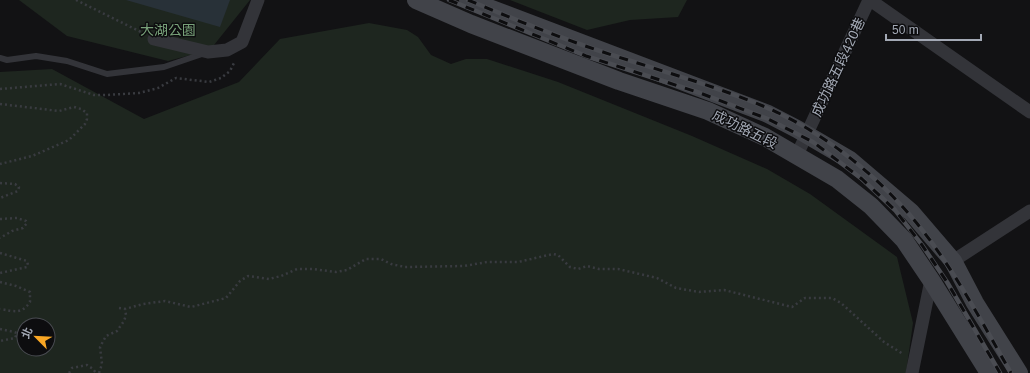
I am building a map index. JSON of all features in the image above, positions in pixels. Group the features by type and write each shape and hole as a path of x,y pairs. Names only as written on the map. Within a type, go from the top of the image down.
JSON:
{"main road":[{"name":"成功路五段","path":"416,0 471,24 611,78 708,111 765,137 837,179 871,206 904,240 932,280 989,373"},
{"name":"成功路五段","path":"468,0 768,114 850,160 911,212 953,261 975,303 1018,373"}],"street":[{"path":"154,39 208,52 227,50 242,42 258,0"},
{"path":"870,0 1030,112"},
{"name":"成功路五段420巷","path":"796,155 807,135 870,0"},
{"path":"953,261 1030,211"},
{"path":"912,373 932,280"}],"lane":[{"path":"0,58 7,60 36,56 67,61 107,74 164,67 208,52"}],"path":[{"path":"76,0 154,39"},
{"path":"0,89 60,84 94,95 139,93 158,88 176,78 209,82 221,78 230,71 238,56"},
{"path":"0,104 59,111 74,107 87,113 85,124 69,140 32,156 0,164"},
{"path":"0,183 15,184 19,187 18,191 0,198"},
{"path":"0,219 17,218 26,221 23,228 12,231 0,238"},
{"path":"0,253 27,261 28,265 0,273"},
{"path":"119,308 125,309 143,304 165,301 191,308 226,298 240,281 248,276 269,279 281,276 297,269 313,269 336,272 347,270 366,259 381,259 391,264 405,267 464,266 487,262 518,262 553,254 558,255 570,267 578,269 587,266 599,269 618,269 657,278 676,288 699,292 724,290 792,307 805,298 832,298 841,303 884,342 908,357"},
{"path":"0,282 16,286 30,292 30,302 25,309 21,311 0,309"},
{"path":"69,373 72,368 87,365 94,369 97,373 102,364 100,346 106,336 117,331 124,321 126,315 125,309"},
{"path":"0,329 17,334 15,338 0,341"}],"green space":[{"name":"大湖公園","path":"19,0 250,0 210,50 168,61 67,36"},
{"path":"510,0 687,0 678,17 630,20 587,30"},
{"path":"369,23 407,30 418,37 431,55 451,64 466,59 487,59 558,82 692,136 767,169 810,194 897,257 913,323 906,373 0,373 0,72 52,69 144,119 239,82 280,39"}],"shaded area":[{"path":"126,0 230,0 220,27"}],"railway":[{"path":"449,0 586,56 700,93 768,119 813,142 862,179 895,210 922,245 947,282 1000,373"},
{"path":"468,0 533,27 583,45 743,98 783,115 823,138 877,181 894,197 924,232 964,291 1011,373"}]}
